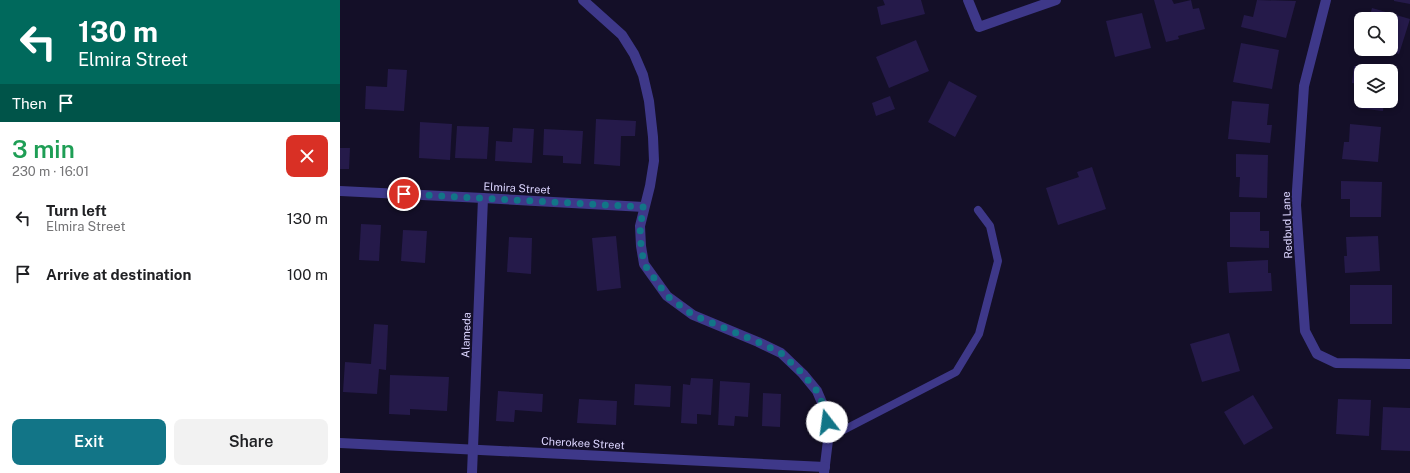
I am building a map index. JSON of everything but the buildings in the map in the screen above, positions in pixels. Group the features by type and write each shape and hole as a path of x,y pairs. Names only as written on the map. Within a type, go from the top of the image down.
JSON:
{"street":[{"path":"583,0 622,35 634,54 643,75 649,100 654,137 654,161 650,186 640,226 644,264 667,296 693,315 781,353 803,374 817,391 826,412 828,438 825,470"},
{"path":"968,0 979,27 1056,0"},
{"name":"Redbud Lane","path":"1326,0 1304,86 1296,205 1305,331 1317,354 1336,364 1410,364"},
{"name":"Elmira Street","path":"340,191 644,207"},
{"name":"Alameda","path":"472,473 483,198"},
{"name":"Cherokee Street","path":"340,443 825,470"}],"lane":[{"path":"828,438 956,372 979,334 998,261 990,226 978,210"}],"route":[{"path":"404,194 644,207 640,226 644,264 667,296 693,315 781,353 803,374 817,391 826,412 827,422"}]}
